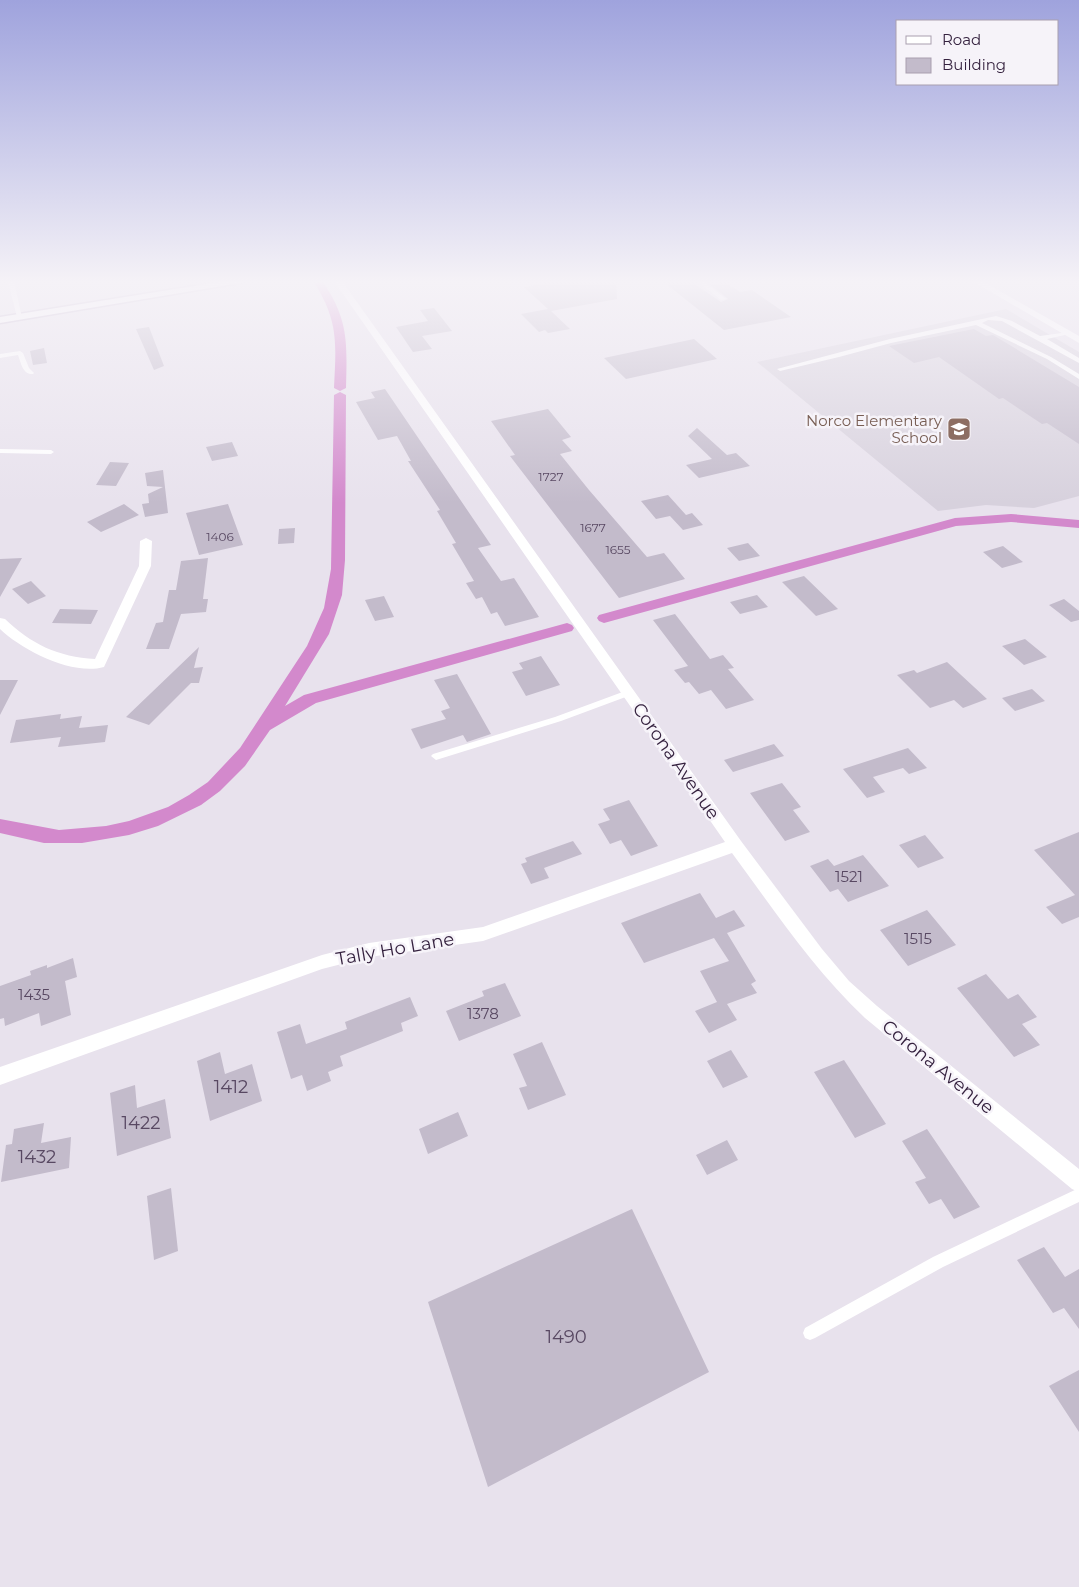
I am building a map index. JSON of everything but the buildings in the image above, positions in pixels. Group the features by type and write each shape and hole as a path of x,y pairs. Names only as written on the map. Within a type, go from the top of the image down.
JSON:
{"street":[{"name":"Corona Avenue","path":"390,355 735,845 816,954 843,986 871,1012 1079,1182"},
{"path":"0,622 15,638 32,649 79,663 99,664 145,566 146,541"},
{"name":"Tally Ho Lane","path":"0,1076 322,962 368,950 482,934 735,845"}],"lane":[{"path":"21,355 26,369 31,374"},
{"path":"780,369 840,355"},
{"path":"1043,355 1079,377"},
{"path":"0,451 51,452"},
{"path":"436,756 558,719 628,693"},
{"path":"810,1333 938,1262 1079,1195"}],"shaded area":[{"name":"Norco Elementary School","path":"790,355 1079,355 1079,496 1034,508 986,505 938,511 757,362"}],"waterway":[{"path":"340,388 341,355"},
{"path":"0,826 59,837 106,833 129,828 174,812 195,800 214,786 239,761 260,732 307,658 321,634 332,608 337,586 338,569 340,395"},
{"path":"604,618 955,522 1011,518 1079,524"},
{"path":"269,724 280,715 310,699 567,628"}],"place":[{"name":"Norco Elementary School","path":"959,429"}]}
